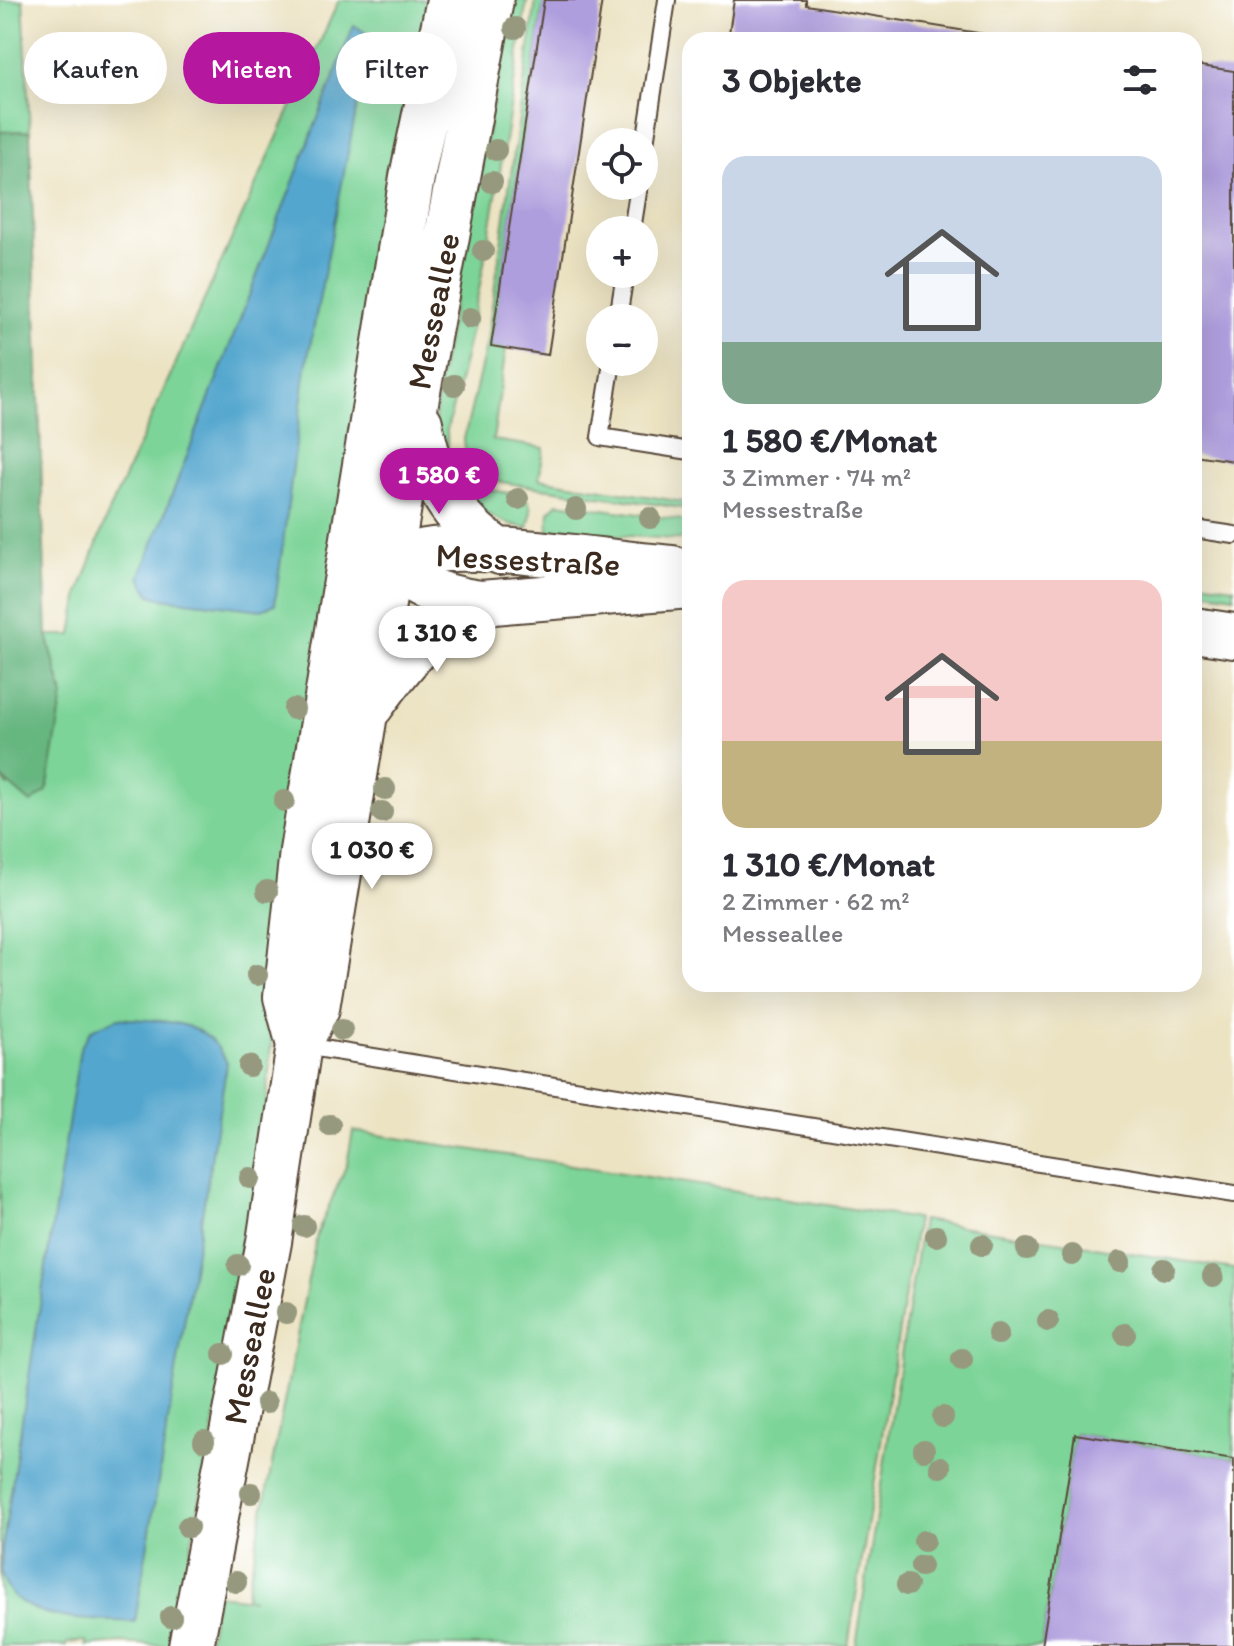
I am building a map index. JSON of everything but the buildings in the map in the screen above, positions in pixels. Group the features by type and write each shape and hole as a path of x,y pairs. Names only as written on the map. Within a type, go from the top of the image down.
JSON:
{"street":[{"name":"Messeallee","path":"299,1045 286,997 291,936 339,609 412,177 449,0"},
{"name":"Messeallee","path":"191,1646 269,1242 299,1045 317,1008 416,402 491,0"},
{"path":"416,402 438,489 475,535 500,552"},
{"path":"339,609 354,587 390,563 370,532 360,495"},
{"name":"Messestraße","path":"390,563 431,550 500,552 682,569"},
{"name":"Messestraße","path":"390,563 416,585 456,600 481,603 682,587"},
{"path":"367,712 409,653 431,632 481,603"},
{"path":"1202,631 1234,636"}],"lane":[{"path":"647,128 667,0"},
{"path":"610,376 600,437 682,450"},
{"path":"1202,530 1234,535"},
{"path":"299,1045 360,1052 630,1097 654,1104 1234,1194"}],"green space":[{"path":"0,0 23,0 24,104 29,104 30,131 0,132"},
{"path":"339,0 429,0 424,32 336,32 336,104 412,104 281,929 259,1188 172,1646 120,1643 86,1646 86,1641 67,1643 66,1646 0,1646 0,776 8,786 63,696 47,635 72,635 79,593 108,514 292,104 320,104 320,42"},
{"path":"513,0 527,0 483,269 447,429 448,448 458,474 478,486 523,495 530,507 528,528 495,518 466,498 446,471 435,438 439,381"},
{"path":"536,0 544,0 491,346 506,348 493,440 544,448 539,479 682,502 682,508 493,481 476,469 466,454 464,439 487,342"},
{"path":"30,131 47,635 63,696 47,791 31,803 0,776 0,132"},
{"path":"558,503 682,520 682,539 548,531 549,512"},
{"path":"1202,582 1234,587 1234,596 1202,591"},
{"path":"1202,601 1234,606 1234,620 1202,614"},
{"path":"353,1131 917,1219 848,1646 207,1646 217,1595 254,1599 246,1597 317,1234 347,1164"},
{"path":"922,1220 1234,1269 1234,1459 1075,1434 1042,1646 856,1646"}],"water":[{"path":"354,25 364,32 351,32"},
{"path":"336,71 336,104 357,104 306,367 275,604 262,610 160,598 150,595 140,577"},
{"path":"118,1018 182,1024 195,1029 207,1036 227,1063 135,1622 78,1619 38,1611 22,1603 9,1591 2,1574 2,1549 80,1048 91,1030"}]}
